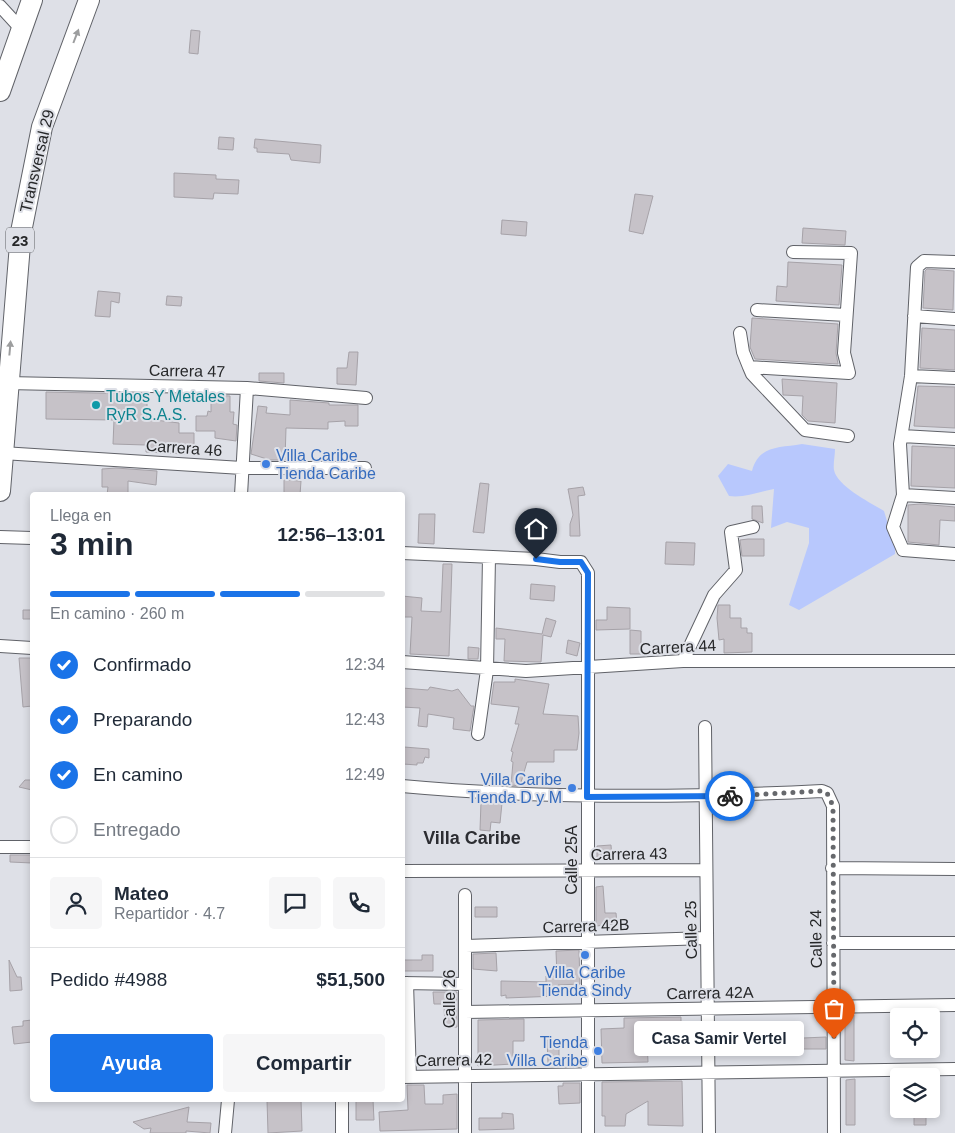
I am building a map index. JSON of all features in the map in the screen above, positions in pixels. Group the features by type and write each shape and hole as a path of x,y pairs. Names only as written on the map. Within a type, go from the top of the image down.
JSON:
{"highway":[{"path":"0,91 23,31 32,0"},
{"name":"Transversal 29","path":"0,491 4,399 20,232 42,127 89,0"},
{"path":"0,325 6,320 14,305"}],"street":[{"path":"0,6 23,31"},
{"path":"749,368 849,373 844,353 850,254 793,252"},
{"path":"955,262 920,262 917,267 911,376 902,436 900,469 903,495 893,527 903,550 955,554"},
{"path":"758,310 846,315"},
{"path":"914,316 955,318"},
{"path":"740,333 743,352 752,374 805,430 848,436"},
{"path":"911,376 955,378"},
{"path":"241,492 247,388"},
{"name":"Carrera 47","path":"4,399 247,388 366,398"},
{"path":"902,436 955,439"},
{"name":"Carrera 46","path":"2,453 242,468 365,468"},
{"path":"903,495 955,498"},
{"path":"683,662 714,595 736,570 731,532 753,527"},
{"path":"0,537 30,538"},
{"path":"405,553 489,557 487,670 478,734"},
{"name":"Calle 25A","path":"489,557 581,562 588,573 588,1133"},
{"path":"0,646 30,648"},
{"name":"Carrera 44","path":"405,662 487,670 526,671 587,666 634,666 683,662 955,661"},
{"name":"Calle 25","path":"705,727 709,1133"},
{"path":"405,786 471,792 587,797 706,797"},
{"name":"Calle 24","path":"706,797 822,791 827,793 833,806 834,1133"},
{"path":"0,847 30,847"},
{"path":"832,868 955,869"},
{"name":"Carrera 43","path":"405,871 706,870"},
{"name":"Calle 26","path":"465,895 465,1133"},
{"name":"Carrera 42B","path":"466,946 707,938"},
{"path":"833,942 955,944"},
{"path":"406,1077 405,983 465,984"},
{"name":"Carrera 42A","path":"465,1012 955,1005"},
{"name":"Carrera 42","path":"406,1077 955,1069"},
{"path":"225,1133 228,1102"},
{"path":"342,1102 342,1133"}],"shaded area":[{"path":"802,444 835,449 834,470 836,476 855,494 884,511 895,554 799,610 789,605 809,543 809,528 787,522 771,528 774,489 746,495 729,496 718,476 728,464 752,471 755,463 765,452 778,447"}],"building":[{"path":"191,30 200,31 198,54 189,53"},
{"path":"219,137 234,138 233,150 218,149"},
{"path":"255,139 321,145 320,163 291,160 289,154 257,152 257,148 254,148"},
{"path":"174,173 216,175 216,179 239,180 238,194 214,193 213,199 174,197"},
{"path":"635,194 653,196 643,234 629,231"},
{"path":"502,220 527,222 526,236 501,234"},
{"path":"803,228 846,231 845,245 802,243"},
{"path":"788,262 842,265 839,305 776,301 777,286 787,287"},
{"path":"927,269 954,271 953,310 923,308 925,271"},
{"path":"98,291 120,293 119,303 111,301 110,317 95,316"},
{"path":"167,296 182,297 181,306 166,305"},
{"path":"752,318 838,324 836,353 838,364 755,359 750,347"},
{"path":"922,328 955,330 955,370 920,368"},
{"path":"349,352 358,352 356,385 337,384 337,368 347,368"},
{"path":"259,373 284,373 284,383 259,381"},
{"path":"782,379 837,383 835,423 808,421 802,415 803,396 783,395"},
{"path":"918,386 955,387 955,428 914,426"},
{"path":"46,392 147,394 147,419 179,423 179,433 194,433 194,447 185,447 185,454 146,452 146,445 113,444 114,420 46,419"},
{"path":"211,395 230,396 230,412 234,412 233,424 237,425 236,441 215,438 215,431 196,431 196,416 207,416 208,411 211,412"},
{"path":"290,400 329,403 329,405 358,405 358,426 345,426 345,421 328,422 328,429 286,428 285,460 270,460 251,454 258,406 267,407 266,413 290,415"},
{"path":"912,446 955,448 955,488 911,486"},
{"path":"116,468 157,471 156,485 128,481 128,492 107,492 108,487 102,487 102,469"},
{"path":"284,480 301,481 300,492 284,492"},
{"path":"480,483 489,484 484,533 473,532"},
{"path":"583,487 585,495 578,496 580,536 570,536 570,524 573,515 568,489"},
{"path":"920,504 955,507 955,521 940,520 939,545 908,542 908,505"},
{"path":"752,506 762,506 763,523 752,519"},
{"path":"419,514 435,514 434,544 418,543"},
{"path":"764,539 764,556 742,556 740,540"},
{"path":"666,542 695,543 694,565 665,564"},
{"path":"443,564 452,564 449,656 410,654 412,617 405,617 405,596 422,598 421,611 441,612"},
{"path":"531,584 555,586 554,601 530,599"},
{"path":"718,605 730,605 730,618 741,618 741,628 747,628 747,633 752,633 752,652 724,653 724,639 719,640"},
{"path":"607,607 630,608 630,629 596,630 596,620 607,620"},
{"path":"23,610 30,610 30,619 23,619"},
{"path":"546,618 556,621 551,637 543,635 541,662 504,661 505,639 496,639 496,628 542,634"},
{"path":"630,630 641,631 641,654 630,654"},
{"path":"568,640 580,643 577,656 566,653"},
{"path":"468,647 479,648 478,659 468,659"},
{"path":"19,658 30,658 30,706 23,707"},
{"path":"515,679 549,684 543,714 578,716 579,733 577,750 554,750 554,762 527,762 520,786 511,785 513,752 511,751 519,724 515,724 519,707 491,704 494,682 515,682"},
{"path":"430,687 452,691 458,689 471,706 474,706 470,731 453,729 454,718 428,714 427,727 418,726 420,708 405,707 405,688 428,690"},
{"path":"405,747 429,749 429,758 425,757 423,763 417,763 417,765 405,764"},
{"path":"25,780 30,780 30,790 19,787"},
{"path":"481,802 502,803 500,823 491,822 490,831 480,830"},
{"path":"611,845 612,859 597,859 597,846"},
{"path":"10,855 30,855 30,863 10,862"},
{"path":"603,886 605,913 616,913 617,924 596,926 596,887"},
{"path":"475,907 497,907 497,917 475,917"},
{"path":"579,950 580,984 558,985 558,996 506,998 506,995 501,996 501,981 546,982 546,976 557,976 556,951"},
{"path":"496,953 497,971 473,969 473,954"},
{"path":"422,955 433,955 433,971 405,971 405,960 422,960"},
{"path":"9,960 17,977 21,977 22,990 10,991"},
{"path":"433,992 457,992 457,1027 445,1028 444,1004 434,1004"},
{"path":"845,1015 854,1015 854,1061 845,1060"},
{"path":"681,1017 681,1029 670,1029 670,1039 647,1040 648,1062 602,1063 601,1029 624,1028 624,1018"},
{"path":"524,1019 524,1041 513,1041 513,1064 478,1066 478,1020"},
{"path":"30,1020 30,1042 14,1044 12,1027 23,1026 23,1021"},
{"path":"826,1037 826,1049 803,1049 803,1038"},
{"path":"722,1039 738,1039 738,1050 722,1050"},
{"path":"547,1040 559,1040 559,1062 548,1063"},
{"path":"855,1079 855,1125 846,1125 846,1080"},
{"path":"682,1081 683,1126 648,1125 648,1101 626,1114 625,1126 605,1126 605,1116 602,1116 602,1082"},
{"path":"563,1083 580,1083 580,1103 559,1104 558,1086 563,1086"},
{"path":"407,1085 424,1085 425,1104 443,1104 443,1095 457,1094 457,1129 380,1131 379,1112 408,1110"},
{"path":"267,1102 301,1102 302,1131 268,1133"},
{"path":"356,1102 373,1102 374,1120 356,1120"},
{"path":"189,1107 187,1122 211,1123 210,1133 186,1131 186,1133 150,1133 151,1128 144,1129 133,1122"},
{"path":"502,1113 513,1114 514,1129 479,1130 479,1118 502,1118"},
{"path":"914,1118 926,1118 926,1125 914,1125"}],"way so far":[{"path":"730,796 822,791 827,793 830,798 833,806 834,1039"}],"place":[{"name":"Tubos Y Metales RyR S.A.S.","path":"96,405"},
{"name":"Villa Caribe Tienda Caribe","path":"266,464"},
{"name":"Villa Caribe Tienda D y M","path":"572,788"},
{"name":"Villa Caribe Tienda Sindy","path":"585,955"},
{"name":"Casa Samir Vertel","path":"834,1039"},
{"name":"Tienda Villa Caribe","path":"598,1051"}],"district":[{"name":"Villa Caribe","path":"472,838"}],"route":[{"path":"536,559 581,562 588,573 587,797 730,796"}]}
